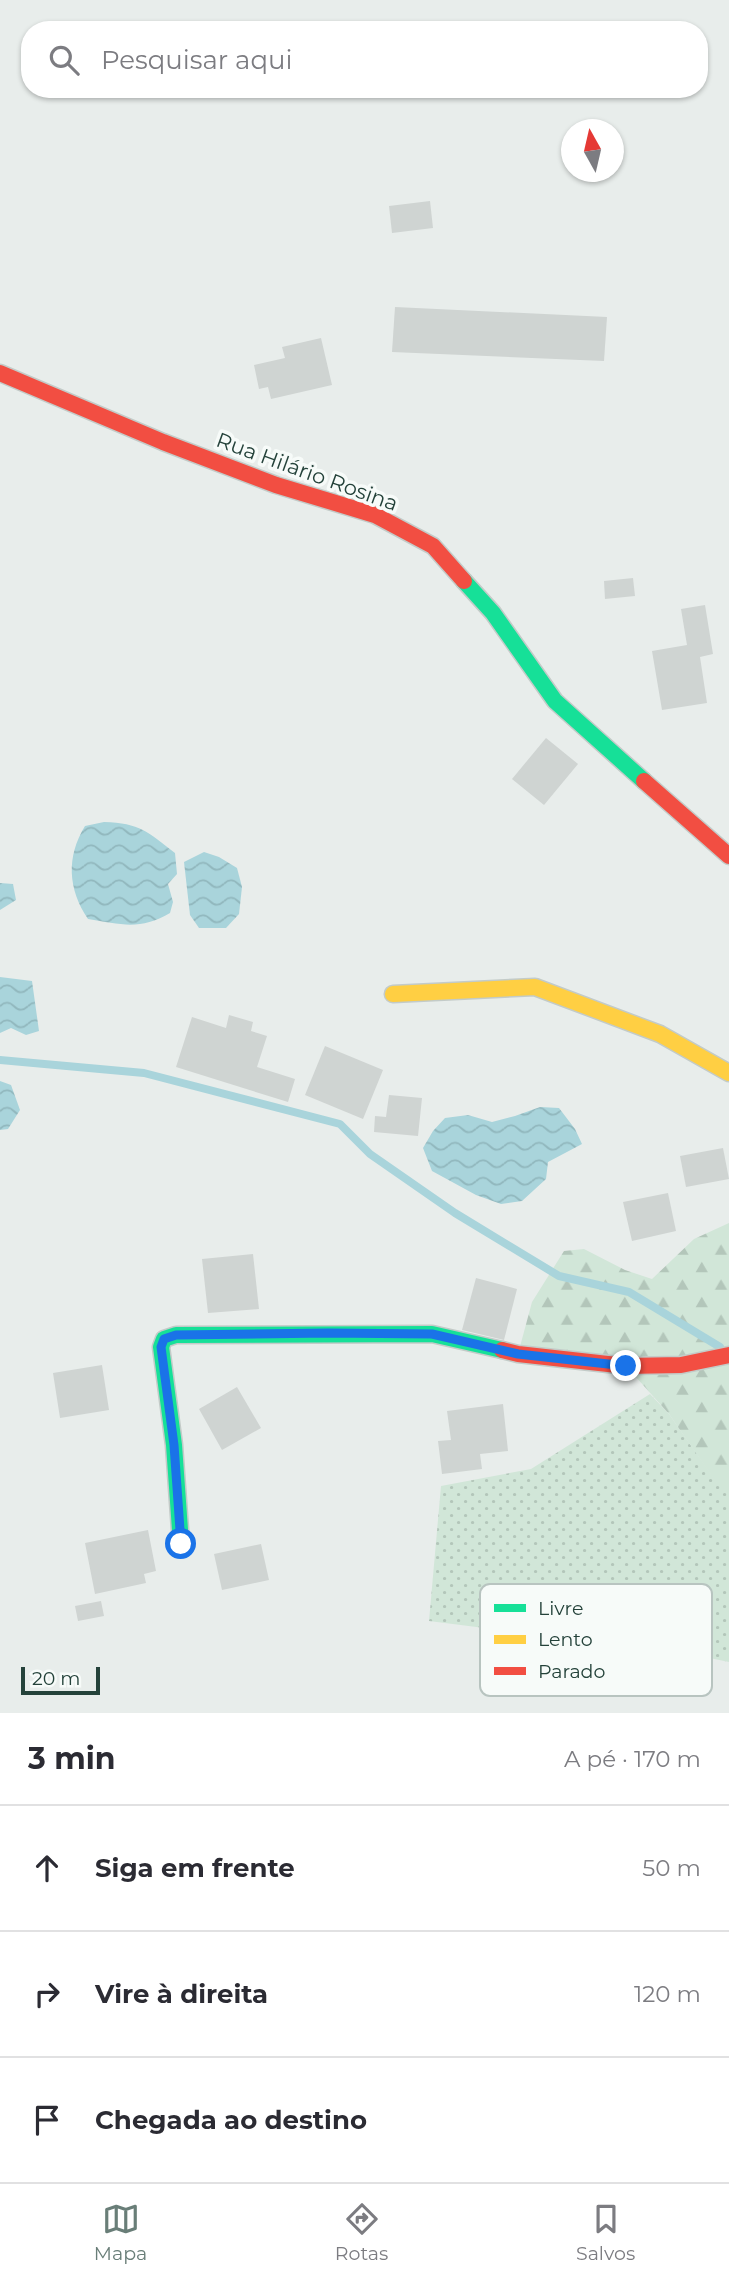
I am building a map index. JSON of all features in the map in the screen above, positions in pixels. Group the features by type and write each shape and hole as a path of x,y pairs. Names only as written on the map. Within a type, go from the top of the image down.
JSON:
{"street":[{"name":"Rua Hilário Rosina","path":"0,373 163,442 276,485 375,515 433,546 493,613 555,701 729,856"},
{"path":"393,994 535,987 660,1034 729,1073"},
{"path":"181,1544 174,1445 161,1347 164,1339 176,1335 432,1334 518,1354 626,1366 681,1365 721,1357"}],"green space":[{"path":"729,1223 729,1484 718,1485 669,1414 626,1366 518,1354 532,1302 564,1251 584,1249 625,1270 652,1279 694,1239"},
{"path":"650,1394 669,1414 718,1484 729,1484 729,1662 712,1658 712,1584 480,1584 480,1628 429,1621 441,1486 531,1469"}],"water":[{"path":"104,822 126,824 143,830 175,853 177,874 168,884 173,902 170,913 149,922 130,925 88,919 76,896 72,861 85,826"},
{"path":"204,852 237,868 242,887 239,914 226,928 199,928 190,915 184,862"},
{"path":"0,883 13,884 16,900 0,910"},
{"path":"0,977 32,981 39,1031 26,1035 11,1028 0,1033"},
{"path":"0,1081 11,1085 20,1110 8,1129 0,1130"},
{"path":"540,1107 559,1108 575,1129 582,1144 548,1162 546,1179 522,1201 501,1204 476,1195 432,1171 423,1148 445,1118 468,1115 492,1122"}],"building":[{"path":"430,201 433,228 392,233 389,206"},
{"path":"395,307 607,317 604,361 392,352"},
{"path":"321,338 332,385 271,399 268,387 259,389 254,365 285,358 282,347"},
{"path":"633,578 635,596 605,599 604,581"},
{"path":"705,605 713,654 700,657 707,703 662,710 652,651 687,645 681,609"},
{"path":"546,738 578,764 544,805 512,779"},
{"path":"229,1015 253,1022 251,1031 267,1036 257,1067 295,1079 288,1102 176,1067 192,1017 226,1028"},
{"path":"325,1046 383,1070 363,1119 305,1095"},
{"path":"389,1095 422,1098 418,1136 374,1132 375,1116 386,1117"},
{"path":"723,1148 729,1179 686,1187 680,1156"},
{"path":"668,1193 676,1231 632,1241 623,1202"},
{"path":"253,1254 259,1309 208,1313 202,1259"},
{"path":"476,1278 517,1289 504,1340 462,1330"},
{"path":"102,1365 109,1410 60,1418 53,1373"},
{"path":"237,1387 261,1428 222,1450 199,1409"},
{"path":"503,1404 508,1451 480,1454 482,1469 442,1474 438,1441 451,1440 447,1411"},
{"path":"148,1530 156,1571 144,1574 146,1583 95,1594 85,1543"},
{"path":"261,1544 269,1580 222,1590 214,1554"},
{"path":"101,1601 104,1616 78,1621 75,1606"}],"waterway":[{"path":"0,1060 144,1073 340,1124 370,1154 455,1213 559,1276 629,1292 720,1347"}],"traffic: fast":[{"path":"464,581 493,613 555,701 644,781"},
{"path":"181,1544 174,1445 161,1347 164,1339 176,1335 432,1334 502,1350"}],"traffic: slow":[{"path":"393,994 535,987 660,1034 729,1073"}],"traffic: jam":[{"path":"0,373 163,442 276,485 375,515 433,546 464,581"},
{"path":"644,781 729,856"},
{"path":"502,1350 626,1366 681,1365 729,1355"}],"route":[{"path":"181,1544 174,1445 161,1347 164,1339 176,1335 432,1334 518,1354 626,1366"}]}
